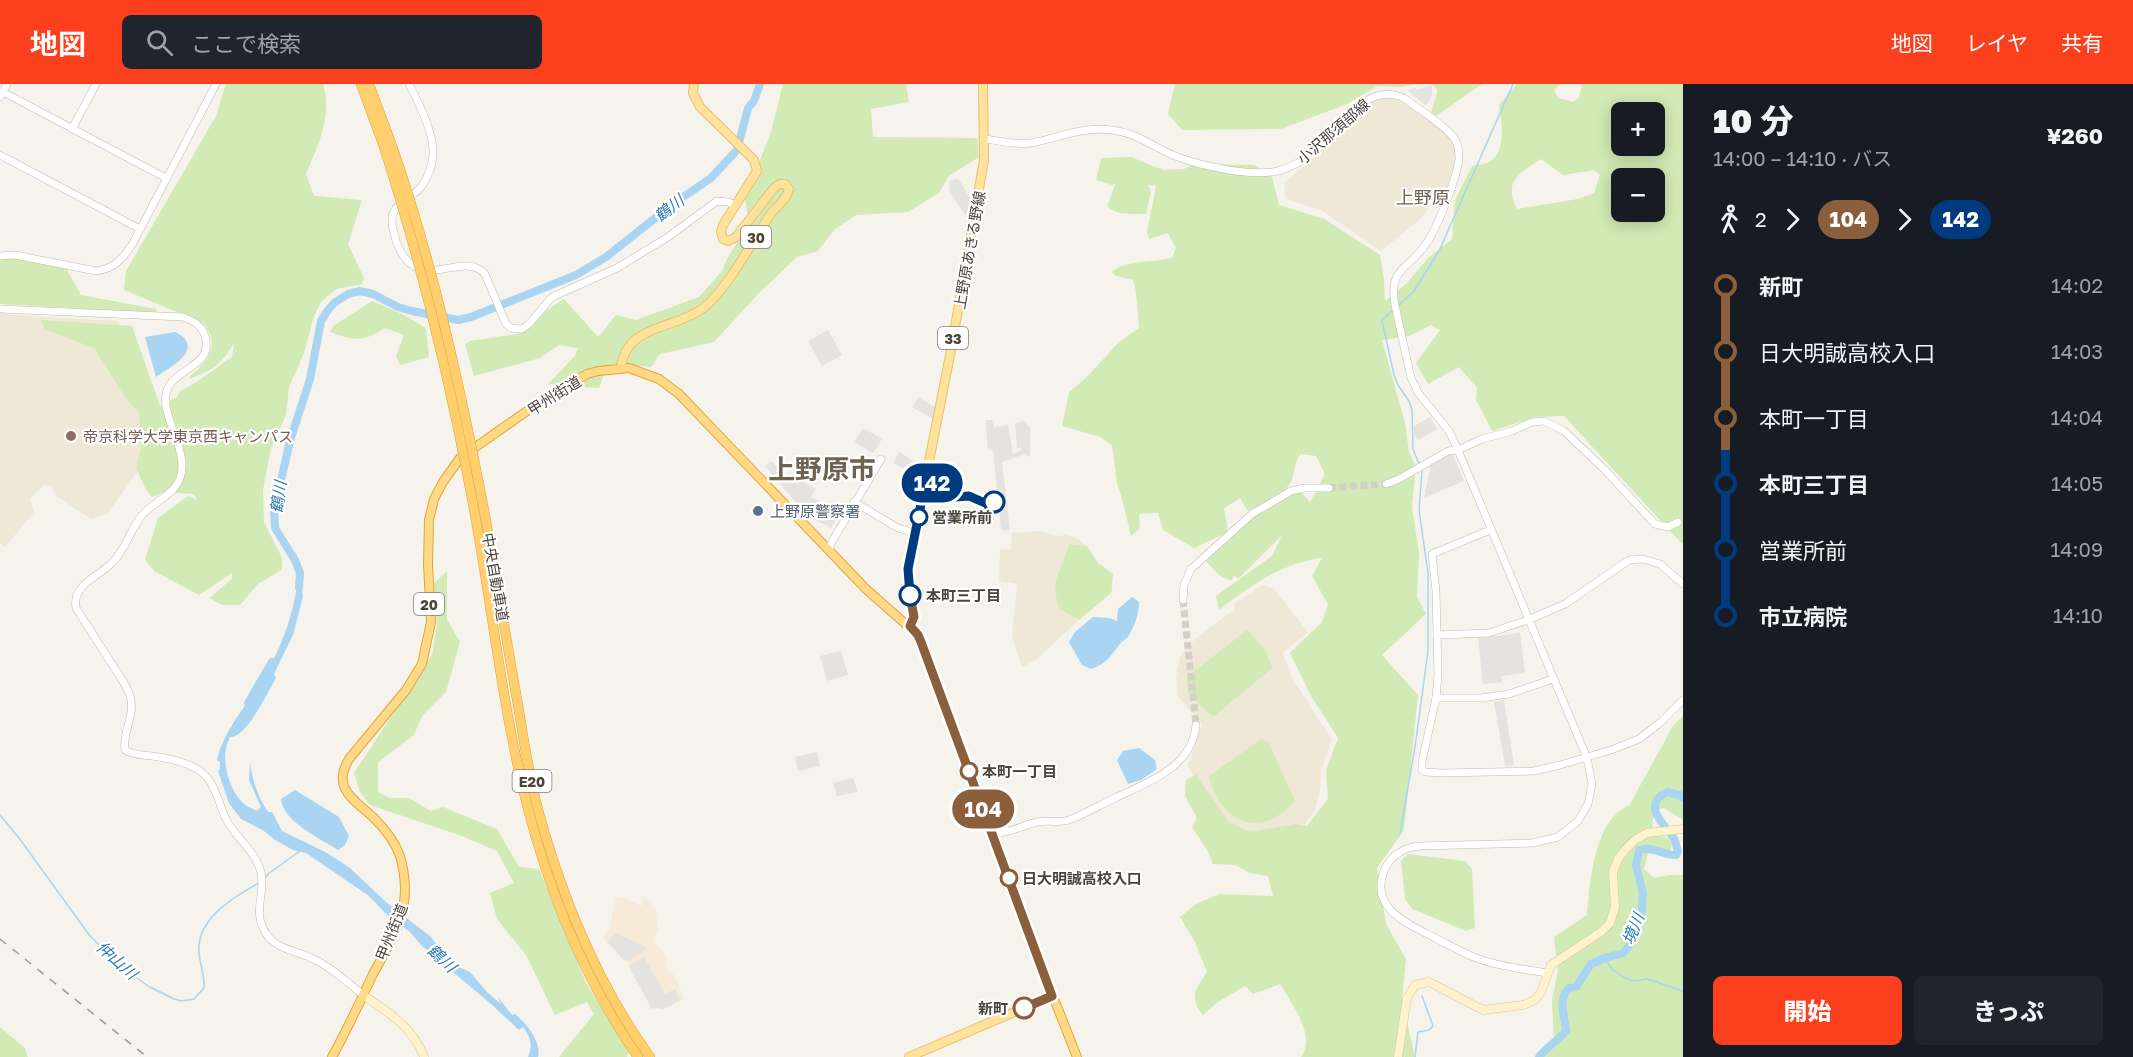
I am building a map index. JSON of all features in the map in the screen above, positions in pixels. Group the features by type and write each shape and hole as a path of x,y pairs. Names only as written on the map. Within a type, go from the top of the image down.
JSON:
{"highway":[{"name":"中央自動車道","path":"361,84 412,207 458,383 517,758 541,856 564,921 589,975 638,1057"},
{"name":"中央自動車道","path":"369,84 387,145"},
{"name":"甲州街道","path":"332,1057 387,948 403,908 405,895 400,856 394,843 380,824 347,794 343,783 343,773 349,759 415,677 425,656 431,622 428,532 434,499 453,466 482,441 587,374 621,368 650,374 669,386 878,600 918,635 1052,996 1077,1057"},
{"name":"中央自動車道","path":"475,486 527,757 546,838 567,901 589,953 616,1003 650,1057"}],"main road":[{"name":"30","path":"621,368 623,355 634,339 643,333 687,318 706,306 732,274 772,212 788,194 789,189 785,183 780,184 774,188 736,237 728,241 722,237 723,225 757,171 754,160 696,101 693,84"},
{"name":"上野原あきる野線","path":"910,626 914,617 908,569 984,160 983,84"},
{"path":"1398,1057 1407,998 1415,985 1429,982 1478,1008 1490,1010 1523,1005 1535,1000 1541,992 1547,973 1555,962 1606,928 1615,913 1612,878 1618,859 1640,836 1683,829"},
{"path":"363,995 406,1027 416,1040 424,1057"},
{"path":"909,1057 1052,996"}],"street":[{"path":"7,84 1,94 166,178"},
{"path":"72,129 96,84"},
{"path":"0,256 15,255 88,270 101,270 113,266 123,257 140,229 216,84"},
{"path":"409,84 423,115 433,154 428,175 423,184 398,204 392,216 397,246 408,263 419,269 435,271 474,267 484,274 503,317 511,328 522,329 552,297 617,268 668,237 717,201 735,205"},
{"name":"小沢那須部線","path":"985,138 1022,144 1077,130 1109,130 1131,134 1172,155 1190,161 1223,168 1266,172 1287,168 1300,162 1373,97 1390,94 1405,98 1452,136 1458,146 1459,157 1453,180 1431,237 1403,266 1396,278 1393,294 1396,313 1411,378 1419,394 1449,431 1458,450 1587,758 1592,784 1588,804 1578,821 1558,837 1532,843 1414,846 1395,855 1387,866 1382,877 1382,891 1385,903 1393,914 1480,960 1505,967 1547,973"},
{"path":"0,155 140,229"},
{"path":"0,309 183,317 195,322 203,332 206,348 202,358 175,379 166,393 166,405 183,462 179,481 171,492 143,514 117,557 82,587 75,603 78,612 130,696 131,707 124,743 125,750 173,760 200,771 212,784 226,819 261,872 262,886 258,905 261,924 272,941 291,952 312,958 363,995"},
{"path":"1386,484 1448,451 1458,450 1482,439 1537,421 1551,423 1564,431 1604,469 1655,524 1668,527 1678,522"},
{"path":"830,551 830,545 881,459"},
{"path":"926,479 956,497 969,496 985,503 994,502"},
{"path":"1183,600 1184,585 1191,569 1252,514 1291,491 1304,488 1329,488"},
{"path":"854,502 898,528 916,533"},
{"path":"1490,530 1432,554 1437,635 1436,698 1421,767 1425,772 1534,771 1587,758 1639,739 1661,722 1683,700"},
{"path":"1437,635 1489,633 1528,620 1565,604 1629,560 1643,559 1660,564 1683,584"},
{"path":"1436,698 1481,698 1509,694 1553,679"},
{"path":"993,834 1009,833 1041,821 1068,820 1160,777 1185,754 1194,737 1196,725"}],"shaded area":[{"path":"1432,86 1432,95 1425,105 1408,91 1414,88"},
{"path":"1387,96 1402,100 1437,123 1458,146 1453,180 1418,221 1381,251 1321,210 1286,199 1284,183 1362,111 1376,100"},
{"path":"958,178 972,201 971,209 965,215 950,192 949,181"},
{"name":"帝京科学大学東京西キャンパス","path":"0,312 11,315 119,321 138,407 146,460 107,514 91,519 55,495 52,486 43,485 30,499 34,512 5,547 0,543"},
{"path":"828,330 842,355 822,366 808,341"},
{"path":"918,397 935,407 933,419 912,407"},
{"path":"1430,417 1437,429 1418,440 1414,435 1414,426"},
{"path":"986,420 992,420 994,427 1008,425 1013,454 1021,450 1017,448 1015,423 1023,421 1030,427 1030,456 1027,457 1026,454 1002,462 1010,530 1001,530 993,450 987,447"},
{"path":"863,428 882,439 873,453 854,442"},
{"path":"899,452 917,463 912,473 893,463"},
{"path":"1452,453 1464,481 1424,498 1430,469 1427,464"},
{"path":"772,461 792,484 796,478 816,489 811,497 840,513 831,528 808,516 765,466"},
{"path":"1041,531 1057,536 1066,535 1077,538 1087,547 1098,563 1113,574 1112,592 1098,602 1037,659 1022,667 1012,637 1017,584 999,581 1000,549 1011,550 1012,533"},
{"path":"1262,585 1273,588 1308,632 1283,653 1292,678 1332,740 1321,770 1320,790 1315,810 1305,824 1258,838 1221,821 1188,767 1202,724 1178,697 1176,678 1180,656 1194,640 1233,610 1235,603"},
{"path":"1520,633 1525,673 1501,676 1502,682 1483,684 1478,638"},
{"path":"841,651 848,675 827,681 820,656"},
{"path":"1504,700 1514,765 1505,766 1494,702"},
{"path":"817,752 820,766 798,771 795,757"},
{"path":"853,778 858,792 837,796 833,783"},
{"path":"643,896 656,909 658,930 653,941 663,952 667,962 665,968 674,975 684,999 663,1009 652,1009 628,966 628,961 624,960 603,938 609,930 616,898 622,897 642,906"},
{"path":"615,933 648,948 628,961 624,960 607,942"},
{"path":"644,957 665,994 675,989 680,1001 663,1009 652,1009 629,966"}],"green space":[{"path":"226,84 323,84 326,107 323,130 306,174 314,196 362,200 348,244 364,278 362,284 336,289 321,302 314,316 304,353 289,387 286,415 271,448 263,490 264,522 282,558 282,570 258,584 240,605 222,605 209,598 232,579 232,573 199,595 154,571 145,560 158,518 188,496 197,500 194,494 164,492 152,497 146,490 136,468 141,448 139,413 125,397 94,348 44,329 41,320 132,326 160,406 177,397 180,391 232,357 234,343 216,366 190,379 189,377 210,353 212,346 209,331 203,323 124,290 126,271 216,116"},
{"path":"783,84 906,84 909,102 871,109 873,137 977,138 979,157 949,176 939,193 908,212 856,215 835,229 818,251 797,257 758,294 714,342 660,354 651,367 613,364 603,377 599,388 548,384 575,356 578,348 559,345 540,358 474,376 465,344 470,341 523,333 547,310 564,299 598,337 616,315 636,320 699,297 722,271 749,223 745,198 760,172 760,160 771,132"},
{"path":"1175,84 1417,84 1401,87 1377,86 1347,104 1281,129 1182,130 1168,114"},
{"path":"1432,84 1482,84 1436,116 1431,112 1438,90"},
{"path":"1517,84 1560,84 1554,90 1558,98 1574,102 1579,97 1582,84 1683,84 1683,542 1681,543 1564,416 1536,417 1492,431 1476,400 1477,388 1459,367 1428,384 1416,363 1440,330 1431,325 1409,336 1382,340 1405,423 1409,452 1416,466 1412,507 1419,553 1417,597 1426,614 1382,655 1418,695 1404,830 1377,868 1386,924 1406,959 1402,1000 1415,1057 1301,1057 1305,1049 1304,1030 1296,1010 1280,984 1253,994 1245,986 1218,1002 1203,1015 1198,1009 1195,993 1207,972 1195,942 1180,917 1196,904 1219,894 1273,896 1268,876 1250,873 1235,865 1213,864 1192,827 1197,818 1185,796 1186,780 1197,774 1229,822 1250,832 1295,824 1307,826 1328,799 1326,770 1338,738 1311,696 1290,653 1322,622 1328,604 1312,576 1322,558 1280,570 1255,584 1219,610 1216,596 1272,556 1282,535 1238,579 1235,575 1231,581 1219,575 1203,558 1252,514 1298,489 1310,502 1325,474 1316,456 1301,454 1296,461 1291,481 1281,494 1248,511 1240,498 1224,508 1228,532 1194,548 1163,530 1158,513 1139,514 1140,528 1131,536 1117,483 1112,445 1100,437 1062,426 1069,392 1086,378 1119,342 1139,328 1133,280 1116,276 1112,272 1133,263 1172,258 1176,248 1168,233 1149,239 1147,232 1156,186 1148,185 1151,192 1146,214 1125,214 1107,206 1116,183 1112,185 1096,180 1101,158 1131,157 1163,170 1184,169 1195,164 1254,165 1272,177 1279,205 1324,219 1380,255 1385,301 1406,284 1429,257 1452,239 1455,200 1472,166 1485,164 1496,156 1501,142 1502,127 1499,105","holes":["1541,159 1563,175 1594,170 1600,175 1594,193 1578,199 1517,209 1513,199 1513,184 1520,174"]},
{"path":"0,256 68,266 68,272 81,295 156,309 157,313 0,304"},
{"path":"372,301 426,328 429,357 400,365 396,356 404,335 385,328 371,336 359,339 330,332 333,326"},
{"path":"1069,544 1087,546 1098,563 1113,574 1111,593 1079,620 1059,609 1055,588"},
{"path":"447,571 447,619 460,642 446,692 422,716 414,735 378,762 378,792 390,798 409,798 431,811 443,807 497,829 519,867 539,869 586,983 629,1052 627,1057 559,1057 594,1014 587,1002 555,1015 526,955 497,919 490,893 514,883 497,851 459,835 370,805 360,792 354,773 432,655 437,624 434,583"},
{"path":"1247,630 1266,651 1272,668 1213,717 1188,693 1187,677"},
{"path":"1683,716 1683,820 1664,808 1655,810 1654,830 1660,836 1673,839 1669,858 1648,853 1644,869 1654,878 1683,875 1683,1057 1537,1057 1554,1045 1552,1000 1558,971 1554,937 1587,915 1592,870 1601,838 1617,813 1629,806 1673,726"},
{"path":"1261,739 1268,741 1295,801 1282,813 1269,820 1256,823 1243,821 1222,806 1209,776"},
{"path":"1408,854 1465,861 1472,869 1475,928 1466,931 1412,909 1405,899 1401,861"},
{"path":"0,1027 25,1048 28,1057 0,1057"}],"water":[{"path":"175,332 188,344 187,351 177,363 156,377 145,337"},
{"path":"299,573 303,596 293,635 274,674 276,678 250,722 243,730 230,737 227,745 225,763 234,790 238,798 247,806 257,811 261,807 249,780 250,762 258,794 268,812 272,812 282,831 327,853 350,868 386,902 431,937 443,953 459,967 470,972 487,992 501,1004 498,997 512,1015 515,1014 524,1022 538,1045 538,1057 528,1057 530,1042 523,1027 519,1030 422,946 409,931 392,920 369,896 306,853 293,850 241,819 229,803 218,771 220,762 217,760 230,728 262,680 282,642 291,615"},
{"path":"1132,597 1139,602 1139,606 1135,623 1128,636 1100,665 1091,669 1082,665 1069,642 1075,632 1093,617 1110,618 1117,621 1118,609"},
{"path":"1139,748 1155,760 1157,769 1141,780 1128,784 1117,760 1123,751"},
{"path":"295,790 339,817 349,836 345,845 338,850 304,829 288,815 281,799"}],"waterway":[{"name":"鶴川","path":"299,587 300,573 295,560 275,528 274,511 290,441 310,379 321,321 334,303 348,294 360,291 373,294 398,307 458,320 471,317 576,275 606,257 673,204 711,178 737,150 748,108 754,101 760,84"},
{"path":"1399,305 1414,291 1439,251 1513,84"},
{"path":"1393,310 1382,320 1394,375 1412,410 1413,449 1419,464"},
{"path":"1400,833 1428,651 1428,573 1419,510 1422,471"},
{"name":"鶴川","path":"248,703 272,662"},
{"name":"境川","path":"1539,1057 1566,1031 1563,998 1569,988 1576,987 1591,964 1623,953 1631,943 1634,930 1641,918 1643,893 1636,865 1639,850 1649,849 1676,855 1678,851 1674,838 1656,814 1655,808 1659,797 1667,792 1683,798"},
{"name":"仲山川","path":"0,815 90,936 125,970 150,987 174,999 182,1001 194,999 204,988 199,947 201,936 212,917 230,901 260,882"},
{"name":"仲山川","path":"264,880 268,874 300,851"},
{"path":"1604,958 1613,970 1625,978 1634,981 1648,979 1683,991"},
{"path":"1415,1057 1418,1032 1429,1030 1433,1026 1422,996"}],"tunnel":[{"path":"1329,488 1386,484"},
{"path":"1183,600 1196,725"}],"railway":[{"path":"0,939 147,1057"}],"bus line":[{"name":"142","path":"910,595 908,569 926,479 956,497 972,496 985,503 994,502"},
{"name":"104","path":"910,595 914,617 910,626 921,642 1052,996 1024,1008"}],"place":[{"name":"帝京科学大学東京西キャンパス","path":"71,436"},
{"name":"上野原警察署","path":"758,511"},
{"name":"営業所前","path":"919,517"},
{"name":"本町三丁目","path":"910,595"},
{"name":"本町一丁目","path":"969,771"},
{"name":"日大明誠高校入口","path":"1009,878"},
{"name":"新町","path":"1024,1008"}],"district":[{"name":"上野原","path":"1423,197"},
{"name":"上野原市","path":"822,469"}]}
